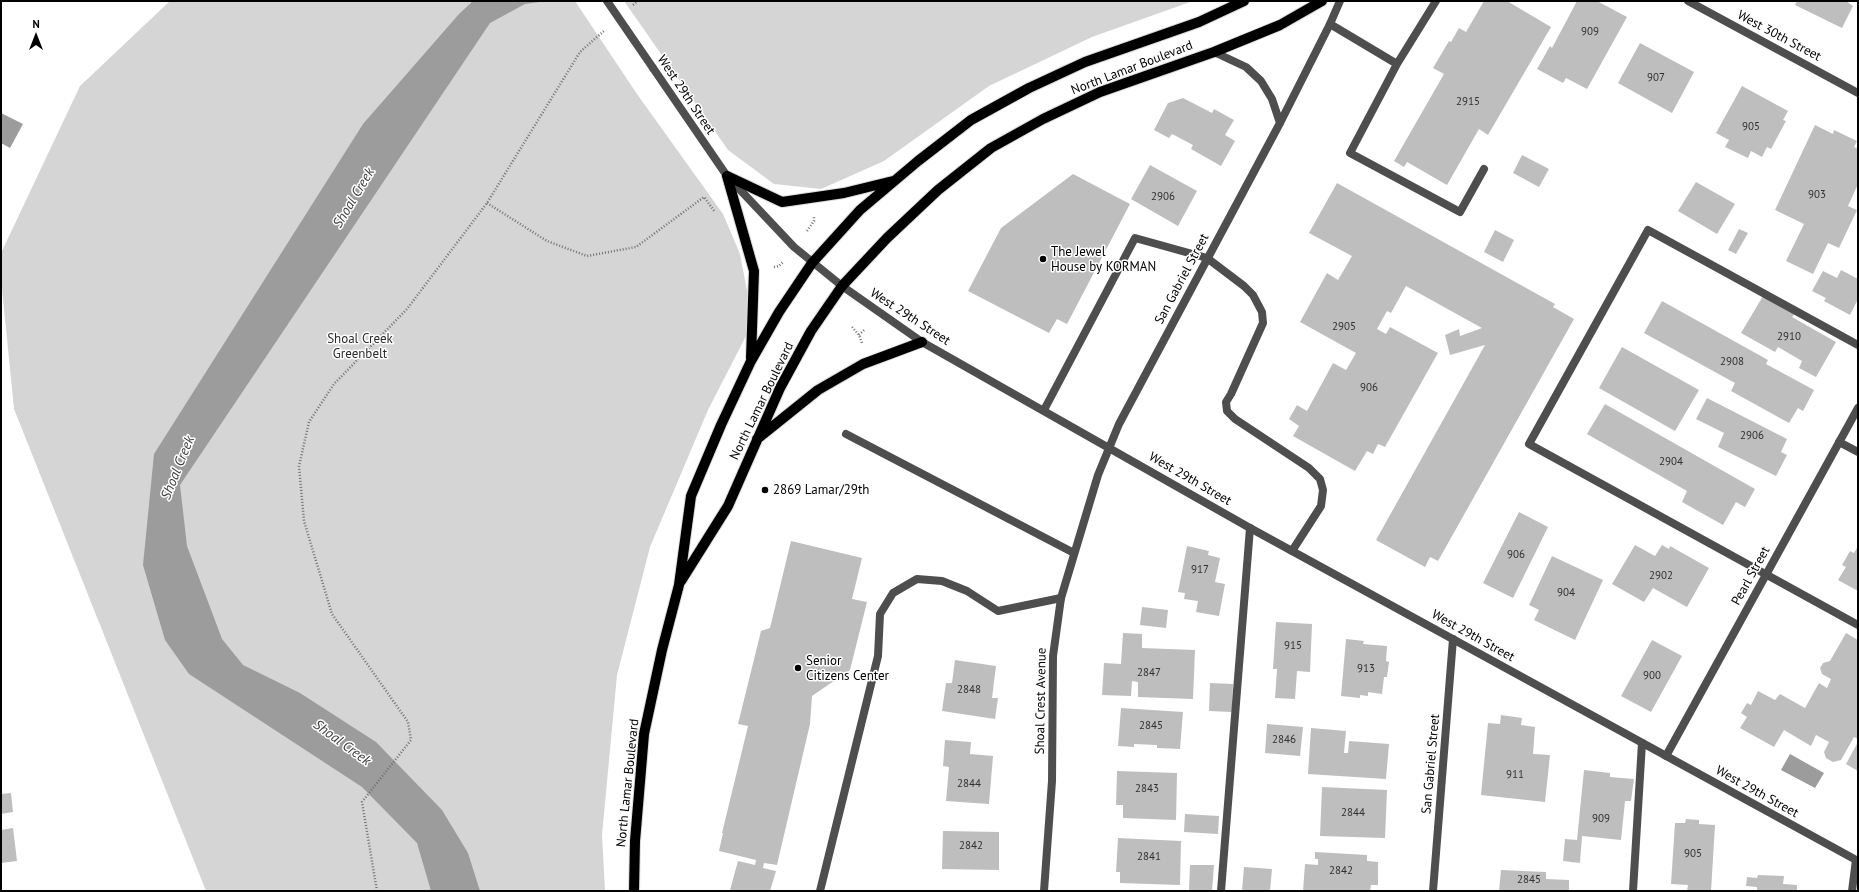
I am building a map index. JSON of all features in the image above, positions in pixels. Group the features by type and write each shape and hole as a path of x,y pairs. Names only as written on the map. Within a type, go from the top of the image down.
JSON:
{"main road":[{"name":"North Lamar Boulevard","path":"634,891 635,841 644,734 662,650 679,585 691,496 721,425 751,361 779,312 812,263 860,210 895,180 971,120 1029,88 1085,62 1199,22 1244,1"},
{"name":"North Lamar Boulevard","path":"679,585 728,506 784,378 811,331 842,286 886,238 938,190 991,148 1043,119 1100,92 1214,52 1280,25 1322,1"},
{"path":"727,176 782,202 844,193 895,180"},
{"path":"727,176 754,271 751,361"},
{"path":"756,440 818,390 863,364 922,342"}],"street":[{"name":"West 29th Street","path":"607,1 727,176 794,247 812,263 922,342 1109,446 1250,528 1857,860"},
{"name":"San Gabriel Street","path":"1109,446 1119,424 1280,123 1340,1"},
{"path":"1436,1 1397,64 1350,153 1460,212 1484,169"},
{"name":"West 30th Street","path":"1688,1 1858,93"},
{"path":"1330,24 1397,64"},
{"path":"1214,52 1246,67 1261,81 1272,98 1280,123"},
{"path":"1858,345 1648,230 1528,444 1858,625"},
{"path":"1044,410 1135,238 1207,258 1244,286 1253,295 1262,312 1263,323 1226,402 1227,411 1235,419 1309,468 1320,479 1323,490 1321,506 1292,551"},
{"name":"Pearl Street","path":"1666,756 1858,408"},
{"path":"846,434 1074,553"},
{"path":"1839,442 1858,452"},
{"name":"Shoal Crest Avenue","path":"1044,891 1052,781 1052,656 1061,598 1109,446"},
{"path":"1221,891 1250,528"},
{"path":"820,891 878,656 880,614 893,592 917,579 942,581 968,591 998,611 1061,598"},
{"name":"San Gabriel Street","path":"1433,891 1453,639"},
{"path":"1632,891 1642,743"},
{"path":"1852,891 1857,860"}],"path":[{"path":"632,6 638,1"},
{"path":"378,891 362,802 411,740 408,722 332,614 304,521 299,466 309,422 334,384 407,309 487,203 580,52 609,26"},
{"path":"487,203 547,241 587,256 636,247 704,197 716,214"},
{"path":"852,327 859,335 863,345"},
{"path":"859,335 865,329"}],"green space":[{"name":"Shoal Creek Greenbelt","path":"170,1 575,1 637,94 723,214 740,254 749,301 747,334 708,410 650,547 617,675 602,835 605,891 206,891 14,409 1,279 1,253 80,86"},
{"path":"624,1 1193,1 1092,37 989,86 884,161 821,189 774,184 728,150"}],"water":[{"name":"Shoal Creek","path":"473,1 547,1 525,4 490,23 180,485 187,546 222,639 243,665 300,693 376,742 442,810 468,853 480,891 431,891 417,843 362,787 189,674 165,640 143,565 154,454 363,124 459,14"},
{"path":"1,113 23,124 10,148 1,143"},
{"path":"1790,754 1824,773 1815,788 1781,770"}],"building":[{"path":"1484,1 1507,1 1551,27 1488,135 1479,129 1447,185 1407,162 1404,167 1394,161 1444,74 1433,68 1449,41 1451,42 1459,28 1466,32"},
{"path":"1577,1 1597,1 1627,17 1587,89 1566,78 1563,83 1537,69 1550,46 1552,48"},
{"path":"1797,1 1846,1 1853,6 1842,28 1795,5"},
{"path":"1640,43 1694,72 1672,113 1618,83"},
{"path":"1742,86 1788,111 1783,120 1786,121 1771,149 1767,147 1762,157 1751,151 1748,158 1725,147 1729,140 1716,133"},
{"path":"1183,98 1212,113 1214,109 1234,120 1225,135 1235,141 1221,166 1191,149 1193,145 1172,134 1169,138 1154,130 1168,103"},
{"path":"1815,125 1833,134 1834,130 1857,141 1854,147 1858,149 1858,184 1848,206 1857,210 1839,248 1828,243 1813,274 1786,261 1804,224 1775,210"},
{"path":"1522,155 1549,169 1539,187 1513,173"},
{"path":"1150,165 1197,191 1178,226 1131,199"},
{"name":"The Jewel House by KORMAN","path":"1073,174 1130,204 1067,324 1057,319 1049,333 968,291 1001,228"},
{"path":"1696,182 1735,204 1717,234 1678,211"},
{"path":"1337,183 1555,304 1553,307 1574,319 1438,561 1430,557 1425,567 1376,540 1485,345 1450,355 1445,335 1459,329 1460,336 1482,328 1406,286 1391,313 1387,311 1377,329 1386,334 1390,327 1438,353 1385,447 1378,444 1373,454 1367,451 1355,471 1293,436 1299,426 1289,419 1297,405 1307,411 1333,363 1346,370 1356,353 1300,322 1327,273 1338,280 1352,256 1309,233"},
{"path":"1739,229 1748,233 1736,254 1728,250"},
{"path":"1495,230 1514,240 1503,262 1484,252"},
{"path":"1841,270 1858,279 1858,299 1850,315 1824,301 1826,298 1812,291 1823,271 1837,278"},
{"path":"1763,296 1795,314 1792,317 1836,342 1816,377 1799,368 1802,361 1778,347 1775,352 1741,333"},
{"path":"1662,301 1768,360 1766,364 1814,390 1803,411 1798,408 1789,423 1731,391 1735,383 1644,333"},
{"path":"1622,347 1699,390 1675,431 1599,388"},
{"path":"1707,398 1787,439 1781,452 1787,455 1776,476 1718,447 1724,433 1696,419"},
{"path":"1605,404 1755,489 1745,507 1736,502 1723,525 1682,502 1687,491 1587,434"},
{"path":"1519,512 1548,527 1513,598 1483,583"},
{"path":"791,541 862,558 852,599 867,602 850,670 812,696 810,724 777,865 764,863 763,868 776,871 770,891 733,891 730,890 738,861 755,865 756,860 719,851 748,726 738,724 761,631 770,628"},
{"path":"1635,545 1655,556 1662,545 1669,549 1670,546 1709,568 1687,607 1653,588 1644,602 1612,584"},
{"path":"1187,546 1209,551 1208,555 1220,558 1215,582 1225,584 1219,616 1196,612 1198,601 1184,599 1185,593 1178,592"},
{"path":"1858,546 1858,591 1838,580 1846,567 1842,565 1850,551 1854,553"},
{"path":"1552,556 1603,580 1575,640 1534,620 1539,610 1529,605"},
{"path":"1142,607 1168,610 1166,628 1140,625"},
{"path":"1276,622 1312,624 1310,672 1297,671 1295,699 1275,698 1277,669 1273,669"},
{"path":"1123,633 1142,634 1142,648 1195,650 1193,699 1138,697 1138,682 1132,681 1131,696 1102,695 1104,663 1121,664"},
{"path":"1846,633 1858,640 1858,739 1854,737 1841,760 1833,762 1826,758 1824,752 1829,742 1816,735 1811,746 1784,730 1774,747 1740,728 1747,717 1741,713 1747,703 1751,705 1758,691 1775,700 1780,694 1805,708 1819,683 1827,688 1831,679 1822,674 1820,668 1823,663 1830,661"},
{"path":"1346,639 1364,641 1363,644 1387,646 1386,661 1389,662 1387,677 1384,677 1382,694 1368,692 1368,696 1360,695 1360,698 1341,696"},
{"path":"1652,640 1682,656 1651,712 1621,696"},
{"path":"955,660 996,666 992,698 998,698 995,719 942,711 946,683 952,683"},
{"path":"1210,683 1233,684 1232,712 1209,711"},
{"path":"1121,708 1183,712 1180,749 1157,748 1157,745 1134,744 1134,747 1118,746"},
{"path":"1501,715 1522,718 1521,725 1535,727 1533,754 1550,755 1545,802 1481,795 1488,723 1500,724"},
{"path":"1267,724 1303,727 1300,756 1265,753"},
{"path":"1311,728 1346,731 1344,753 1348,753 1349,741 1389,744 1386,779 1308,774"},
{"path":"945,740 971,742 970,754 993,756 989,804 946,801 949,767 943,766"},
{"path":"1858,742 1858,771 1846,764"},
{"path":"1584,770 1610,773 1610,777 1634,779 1631,801 1625,801 1621,840 1582,836 1580,863 1563,861 1565,839 1577,840"},
{"path":"1117,771 1177,773 1176,820 1123,818 1123,805 1116,805"},
{"path":"1322,787 1387,790 1385,838 1320,836"},
{"path":"11,793 13,812 1,814 1,794"},
{"path":"1185,814 1219,816 1218,834 1184,832"},
{"path":"1686,819 1699,820 1699,824 1715,825 1711,891 1687,891 1688,885 1671,884 1675,823 1685,823"},
{"path":"13,828 17,861 1,863 1,830"},
{"path":"943,831 999,832 999,870 942,869"},
{"path":"1118,838 1181,841 1180,885 1120,883 1120,872 1116,872"},
{"path":"1315,852 1367,855 1367,861 1378,862 1378,885 1371,885 1370,891 1303,891 1305,864 1318,865 1318,859 1315,859"},
{"path":"1190,865 1214,865 1212,891 1189,891"},
{"path":"1244,867 1272,869 1270,891 1242,891"},
{"path":"1501,870 1546,872 1546,879 1569,880 1569,891 1499,891"},
{"path":"1758,875 1784,876 1783,884 1797,885 1797,891 1757,891 1757,887 1746,886 1747,877 1757,878"}],"place":[{"name":"The Jewel House by KORMAN","path":"1043,259"},
{"name":"2869 Lamar/29th","path":"765,490"},
{"name":"Senior Citizens Center","path":"798,668"}]}
